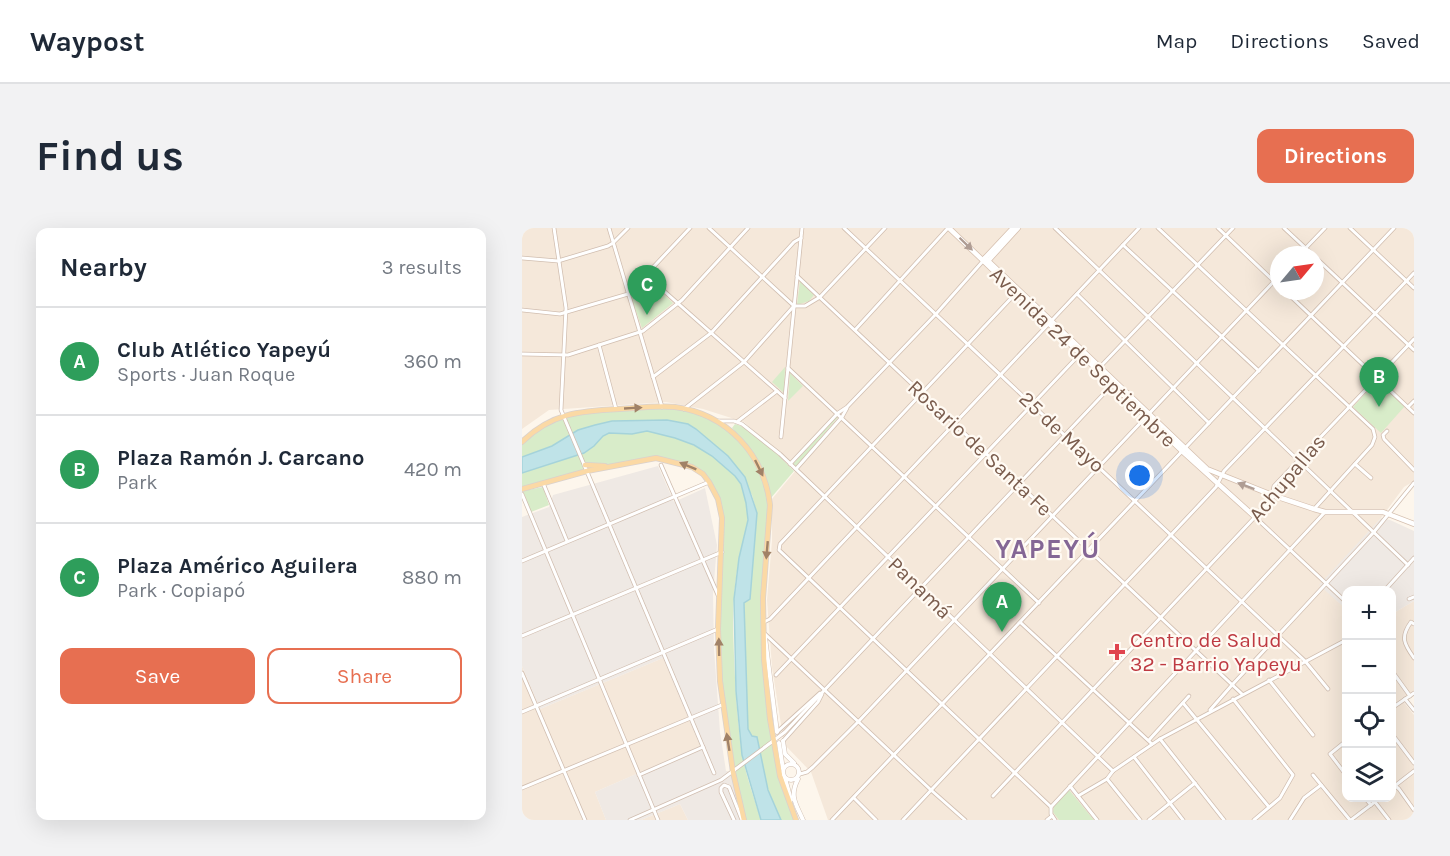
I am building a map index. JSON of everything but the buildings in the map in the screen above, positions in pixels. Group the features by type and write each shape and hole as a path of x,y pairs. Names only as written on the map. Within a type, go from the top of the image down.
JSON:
{"main road":[{"name":"Avenida 24 de Septiembre","path":"949,228 1255,517"},
{"path":"986,262 1013,228"},
{"path":"986,262 1018,228"},
{"name":"Avenida 24 de Septiembre","path":"986,262 1016,293 1051,323 1080,354 1099,369"},
{"path":"522,442 534,430 563,415 662,407 684,409 718,421 736,435 751,453 763,475 768,491 770,517 763,593 764,659 780,776 796,820"},
{"name":"Avenida 24 de Septiembre","path":"1184,450 1221,476 1314,509 1325,512 1390,513"},
{"path":"522,489 587,471 661,459 692,467 703,474 709,482 722,510 723,552 718,629 722,705 743,820"},
{"path":"584,463 613,466"},
{"name":"Achupallas","path":"1255,517 1271,500 1272,495"},
{"path":"1390,513 1414,524"}],"street":[{"path":"554,228 566,313 560,405 714,773"},
{"path":"609,228 662,407"},
{"path":"522,258 558,261 613,243 628,228"},
{"path":"522,310 566,313 628,294 690,228"},
{"path":"709,228 794,306 805,306 820,297 885,228"},
{"path":"522,353 563,356 639,332 679,304 748,228"},
{"path":"781,437 802,228"},
{"name":"25 de Mayo","path":"844,228 1305,661 1328,689"},
{"path":"855,330 949,228"},
{"path":"1054,228 1408,566"},
{"path":"764,622 1139,228"},
{"path":"1158,228 1373,429 1374,442 1314,509"},
{"path":"1218,228 1270,277"},
{"path":"1099,369 1233,228"},
{"path":"1284,228 1304,246"},
{"path":"1308,246 1325,228"},
{"path":"1350,228 1414,288"},
{"path":"832,820 1394,228"},
{"path":"653,377 711,333 794,242 801,238"},
{"path":"1123,245 1259,371"},
{"path":"790,464 986,262"},
{"path":"1324,266 1414,350"},
{"path":"903,820 1125,584 1218,483 1221,476 1414,273"},
{"path":"647,276 785,398"},
{"name":"Rosario de Santa Fe","path":"797,276 1242,694"},
{"path":"785,777 792,780 807,772 858,722 1270,285"},
{"path":"1016,293 779,547 780,552 1051,807"},
{"path":"1077,294 1210,423"},
{"path":"1294,300 1414,413"},
{"path":"684,409 744,362 794,306"},
{"name":"Achupallas","path":"1272,495 1274,486 1414,339"},
{"path":"599,345 616,409"},
{"path":"776,675 1080,354"},
{"path":"788,368 1039,603"},
{"path":"777,742 1114,383"},
{"path":"718,421 738,422 777,391"},
{"path":"1408,407 1414,401"},
{"path":"796,469 842,417 847,407"},
{"name":"Panamá","path":"738,422 796,469 1113,771"},
{"path":"1387,431 1383,435 1384,439 1414,470"},
{"path":"1355,464 1371,478"},
{"path":"661,465 720,601"},
{"path":"522,561 709,482"},
{"path":"543,483 567,541"},
{"path":"1209,712 1373,533 1414,483"},
{"path":"522,494 658,820"},
{"path":"1047,820 1054,818 1050,812 1051,807 1325,512"},
{"path":"1255,517 1342,598"},
{"name":"Achupallas","path":"993,795 1255,517"},
{"path":"522,636 723,552"},
{"path":"1390,586 1414,558"},
{"path":"1409,599 1414,597"},
{"path":"1414,624 1411,622 1404,632 1403,640 1414,658"},
{"path":"1021,623 1152,744"},
{"path":"522,712 718,629"},
{"path":"765,634 965,820"},
{"path":"765,634 777,732"},
{"path":"1078,795 1107,779 1113,771 1160,739 1342,642"},
{"path":"522,673 585,820"},
{"path":"1396,677 1412,695 1396,705"},
{"path":"1269,680 1313,735"},
{"path":"777,732 824,690"},
{"path":"630,820 714,784 739,768 777,742 818,702 824,690"},
{"path":"1149,740 1189,696"},
{"path":"1233,699 1293,774 1280,798 1254,820"},
{"path":"1405,699 1414,710"},
{"path":"1183,703 1269,807"},
{"path":"522,789 722,705"},
{"path":"1160,739 1224,820"},
{"path":"1396,740 1414,763"},
{"path":"777,742 785,754 798,766 799,775 793,794 802,820"},
{"path":"777,742 796,820"},
{"path":"1342,745 1330,754 1342,769"},
{"path":"639,775 703,747"},
{"path":"1134,757 1183,820"},
{"path":"783,770 789,764 794,764"},
{"path":"1396,784 1414,771"},
{"path":"1313,775 1350,820 1373,803 1389,820"},
{"path":"1107,779 1140,820"},
{"path":"1149,820 1195,783"},
{"path":"734,820 721,792 724,784 729,787 743,820"},
{"path":"1290,820 1302,801 1321,785"},
{"path":"1070,786 1097,820"},
{"path":"1396,789 1414,810"},
{"path":"854,798 876,820"}],"shaded area":[{"path":"522,228 1414,228 1414,481 1404,487 1381,518 1320,585 1342,605 1342,802 1396,802 1396,612 1414,601 1414,691 1402,700 1414,715 1414,820 828,820 811,772 784,744 772,667 767,600 772,541 772,499 797,469 744,422 703,409 666,402 549,410 522,429"},
{"path":"658,466 674,502 705,488 717,545 713,594 720,732 726,771 733,772 743,820 688,820 680,804 641,820 606,820 595,792 700,746 663,658 540,709 522,666 522,517 549,507 553,495"},
{"path":"1381,518 1414,531 1414,601 1396,612 1396,586 1342,586 1342,605 1319,585"},
{"path":"663,658 701,746 595,792 606,820 522,820 522,666 540,709"},
{"path":"680,804 688,820 641,820"}],"green space":[{"path":"648,280 673,303 642,328 631,297"},
{"path":"800,281 814,295 809,301 797,305"},
{"path":"785,367 784,393 772,382"},
{"path":"790,373 803,386 788,401"},
{"path":"1378,380 1405,406 1381,433 1353,407"},
{"path":"662,407 700,413 727,427 757,463 770,505 763,598 764,654 780,776 796,820 781,820 773,804 748,729 744,603 750,598 757,513 752,495 728,456 688,424 667,420 612,421 578,430 552,446 522,457 522,442 563,415"},
{"path":"837,414 839,416 796,467 793,464"},
{"path":"735,424 758,437 794,471 770,499 756,461 732,428"},
{"path":"647,431 686,442 712,455 733,473 745,494 748,513 733,606 735,672 742,754 761,820 744,820 739,801 719,665 723,529 718,499 698,471 656,458 613,466 522,489 522,473 584,453 609,433"},
{"path":"543,487 549,505 531,512 523,491"},
{"path":"1069,790 1094,820 1059,820 1053,812 1054,805"}],"water":[{"path":"667,420 688,424 728,456 745,477 757,513 750,599 744,603 748,729 752,736 757,737 768,790 781,820 761,820 742,755 736,691 734,599 739,558 748,520 741,484 712,456 694,445 647,431 632,434 609,433 584,453 522,473 522,457 552,446 578,430 612,421"}],"place":[{"name":"Plaza Américo Aguilera","path":"647,315"},
{"name":"Plaza Ramón J. Carcano","path":"1379,407"},
{"name":"Club Atlético Yapeyú","path":"1002,632"},
{"name":"Centro de Salud 32 - Barrio Yapeyu","path":"1117,652"}],"district":[{"name":"YAPEYÚ","path":"1048,549"}]}
